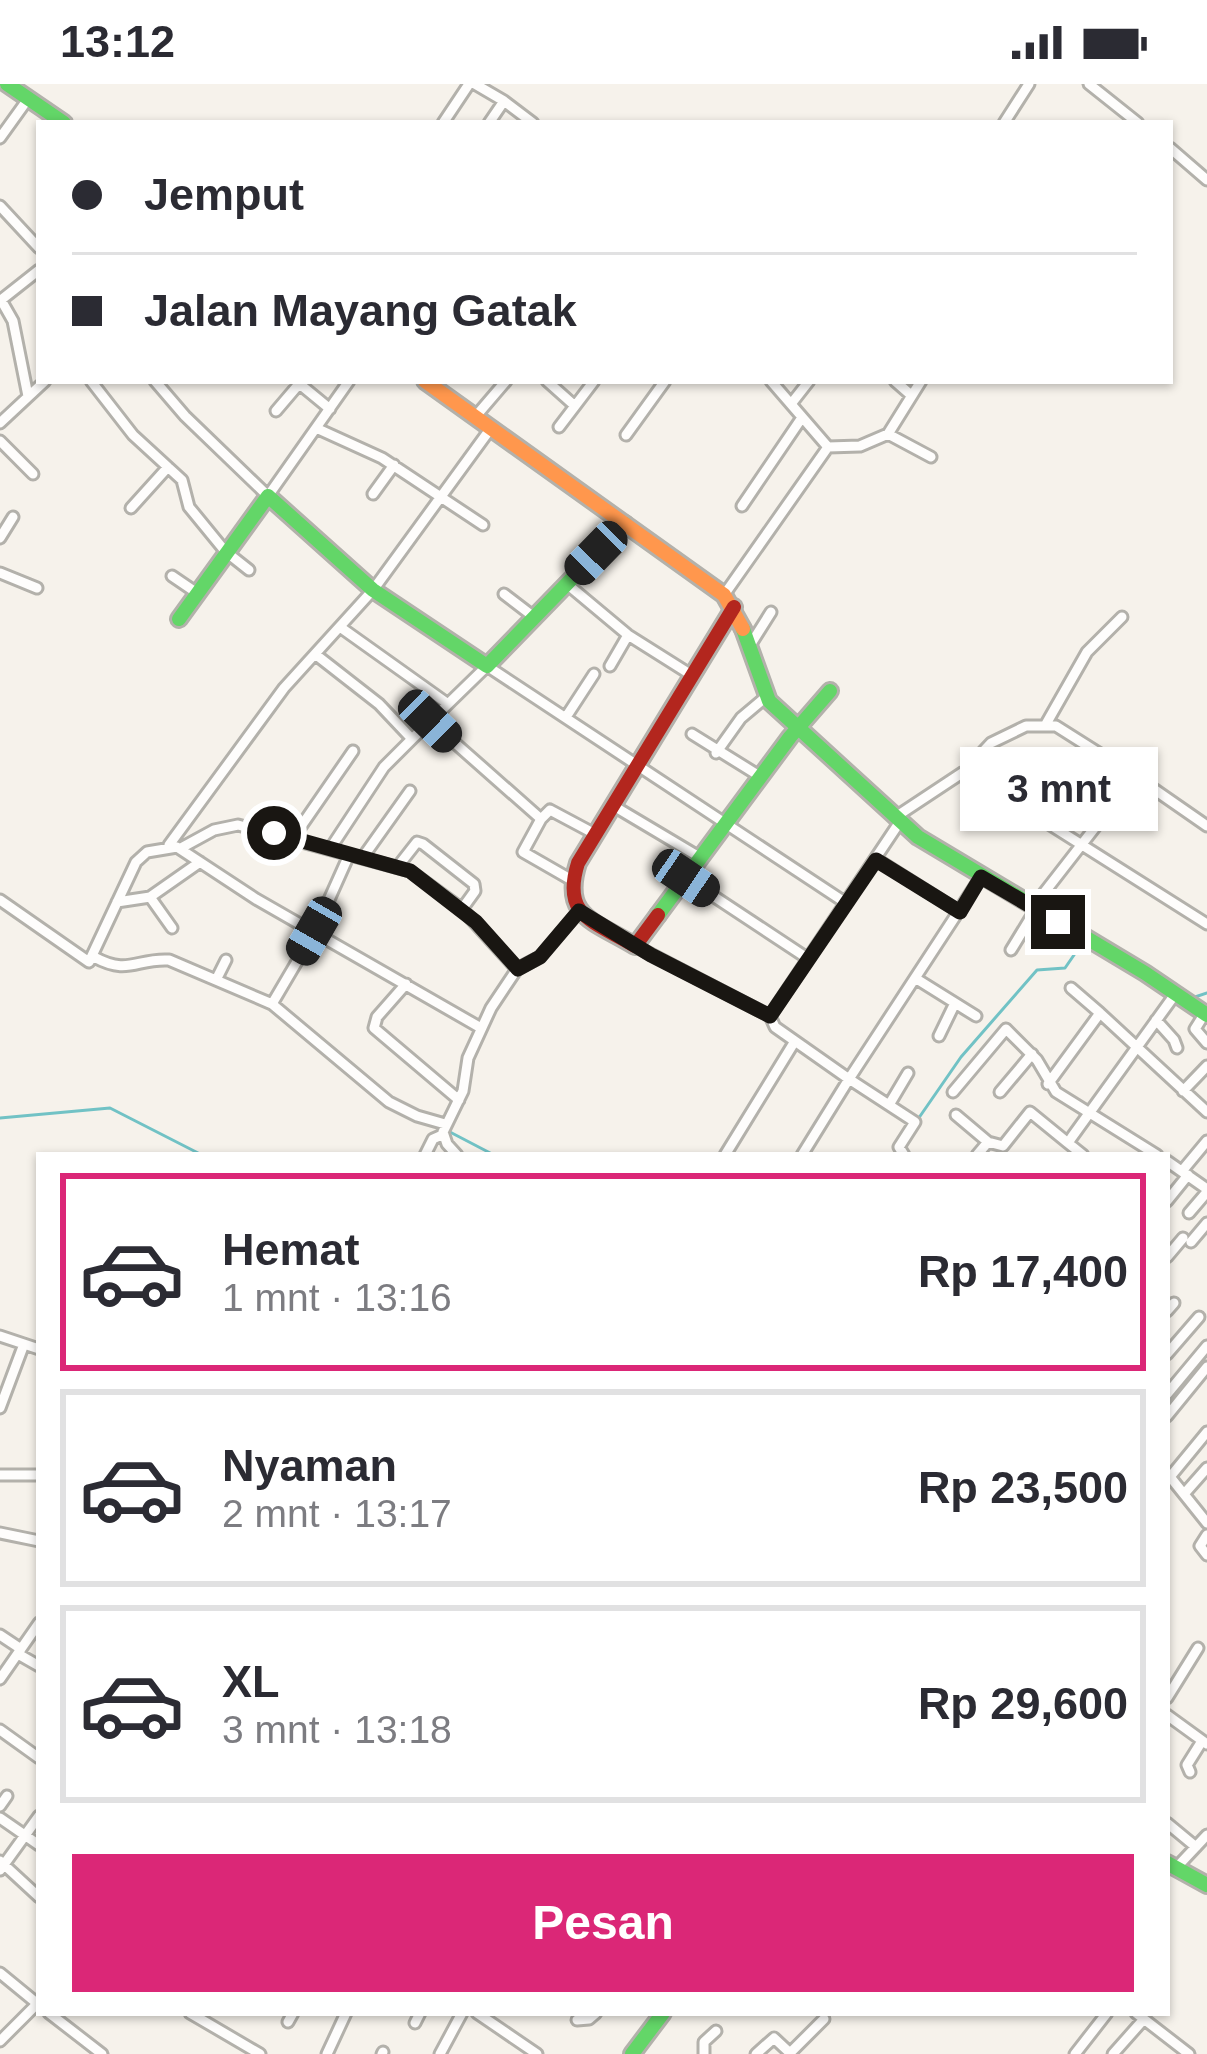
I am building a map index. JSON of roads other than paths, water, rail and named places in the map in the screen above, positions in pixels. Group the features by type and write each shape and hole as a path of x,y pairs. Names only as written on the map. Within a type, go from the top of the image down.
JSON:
{"street":[{"path":"7,84 60,120"},
{"path":"445,120 472,84 529,120"},
{"path":"1006,120 1029,84"},
{"path":"1089,84 1134,120"},
{"path":"0,138 28,99"},
{"path":"491,120 503,101"},
{"path":"1173,151 1207,179"},
{"path":"0,206 36,245"},
{"path":"23,400 13,321 0,300 36,272"},
{"path":"0,423 42,384"},
{"path":"93,384 133,435 185,486 189,507 225,551 248,569"},
{"path":"158,384 268,496 373,590 846,903"},
{"path":"277,411 297,384"},
{"path":"300,384 330,409"},
{"path":"179,619 347,384"},
{"path":"429,384 729,601 766,697 897,820 981,877 1206,1014 1195,1029 1207,1043"},
{"path":"476,416 503,384"},
{"path":"550,384 574,406"},
{"path":"559,427 592,384"},
{"path":"626,435 663,384"},
{"path":"774,384 828,448"},
{"path":"791,404 807,384"},
{"path":"899,384 911,394"},
{"path":"828,448 860,446 889,429 919,384"},
{"path":"742,506 801,419"},
{"path":"316,428 394,465 483,525"},
{"path":"175,847 287,685 373,590 490,428"},
{"path":"889,429 931,457"},
{"path":"0,441 34,474"},
{"path":"828,448 729,601 693,676 570,879 570,894 579,911 635,946 770,1016 775,1027 915,1122 901,1152"},
{"path":"374,494 394,465"},
{"path":"131,508 168,466"},
{"path":"0,538 13,517"},
{"path":"330,849 384,767 625,524"},
{"path":"0,573 37,588"},
{"path":"172,576 197,593"},
{"path":"566,583 628,635 693,676"},
{"path":"504,594 534,616"},
{"path":"749,647 771,612"},
{"path":"1046,724 1087,652 1122,617"},
{"path":"340,627 448,704"},
{"path":"610,666 628,635"},
{"path":"315,654 379,704 412,739"},
{"path":"566,717 594,674"},
{"path":"635,946 830,692"},
{"path":"716,753 741,718 766,697"},
{"path":"430,721 541,819"},
{"path":"770,1016 876,860 897,820 1008,733 1046,724 1064,730 1207,826"},
{"path":"692,734 761,777"},
{"path":"293,838 353,752"},
{"path":"965,771 1207,924"},
{"path":"1011,950 1035,908 1136,776"},
{"path":"363,857 410,791"},
{"path":"612,805 701,858"},
{"path":"570,879 523,852 541,819 550,810 595,834"},
{"path":"93,959 141,857 228,826 246,826 399,865 462,910 518,969"},
{"path":"399,865 417,842 423,844 474,884 475,891 462,910"},
{"path":"175,847 481,1028"},
{"path":"272,1004 314,931 349,855"},
{"path":"876,860 960,912"},
{"path":"117,902 150,897 200,862"},
{"path":"804,1152 981,877"},
{"path":"686,878 807,958"},
{"path":"150,897 172,928"},
{"path":"0,900 74,955 125,968 163,958 272,1004 389,1102 443,1130 456,1152"},
{"path":"426,1152 459,1100 468,1058 481,1028 518,969 540,957 579,911"},
{"path":"216,980 226,960"},
{"path":"915,978 976,1016"},
{"path":"406,984 377,1017 374,1028 459,1100"},
{"path":"1071,988 1207,1112"},
{"path":"1068,1143 1175,993"},
{"path":"939,1036 955,1003"},
{"path":"1048,1084 1100,1013"},
{"path":"1156,1020 1177,1048"},
{"path":"953,1092 1005,1029 1032,1054 1048,1084 1152,1152"},
{"path":"728,1151 795,1041"},
{"path":"1000,1092 1032,1054"},
{"path":"1183,1091 1207,1066"},
{"path":"889,1105 908,1073"},
{"path":"956,1115 1002,1151 1030,1112 1079,1152"},
{"path":"1170,1196 1207,1141"},
{"path":"980,1152 988,1142"},
{"path":"1170,1163 1207,1191 1189,1214"},
{"path":"1170,1254 1207,1222"},
{"path":"1170,1351 1199,1317"},
{"path":"0,1336 36,1348"},
{"path":"0,1408 25,1344"},
{"path":"1170,1390 1207,1346"},
{"path":"1170,1412 1207,1367"},
{"path":"1170,1473 1207,1432"},
{"path":"1184,1494 1207,1468"},
{"path":"0,1474 36,1472"},
{"path":"1170,1477 1207,1522"},
{"path":"0,1534 36,1540"},
{"path":"1207,1534 1201,1549 1207,1555"},
{"path":"0,1679 36,1628"},
{"path":"0,1635 36,1664"},
{"path":"1170,1693 1198,1648"},
{"path":"1170,1674 1178,1679"},
{"path":"1170,1717 1204,1742 1187,1766 1190,1772"},
{"path":"0,1730 36,1756"},
{"path":"0,1806 8,1796"},
{"path":"0,1818 36,1843"},
{"path":"36,1821 2,1865 36,1894"},
{"path":"1170,1825 1196,1847"},
{"path":"1207,1835 1172,1865 1207,1886"},
{"path":"0,1973 36,2002"},
{"path":"0,2042 36,2007"},
{"path":"53,2016 102,2054"},
{"path":"195,2016 260,2054"},
{"path":"327,2054 345,2016"},
{"path":"440,2054 460,2016"},
{"path":"482,2016 537,2054"},
{"path":"577,2020 593,2016"},
{"path":"652,2054 635,2050 653,2016"},
{"path":"1075,2054 1105,2016"},
{"path":"1113,2054 1140,2016 1189,2054"},
{"path":"756,2054 774,2038 790,2053 824,2019"},
{"path":"704,2054 704,2042 716,2031"}],"waterway":[{"path":"916,1122 961,1057 1037,970 1065,968 1083,942"},
{"path":"123,970 143,967"},
{"path":"1192,998 1207,993"},
{"path":"0,1118 110,1108 196,1152"},
{"path":"448,1131 488,1152"}]}
